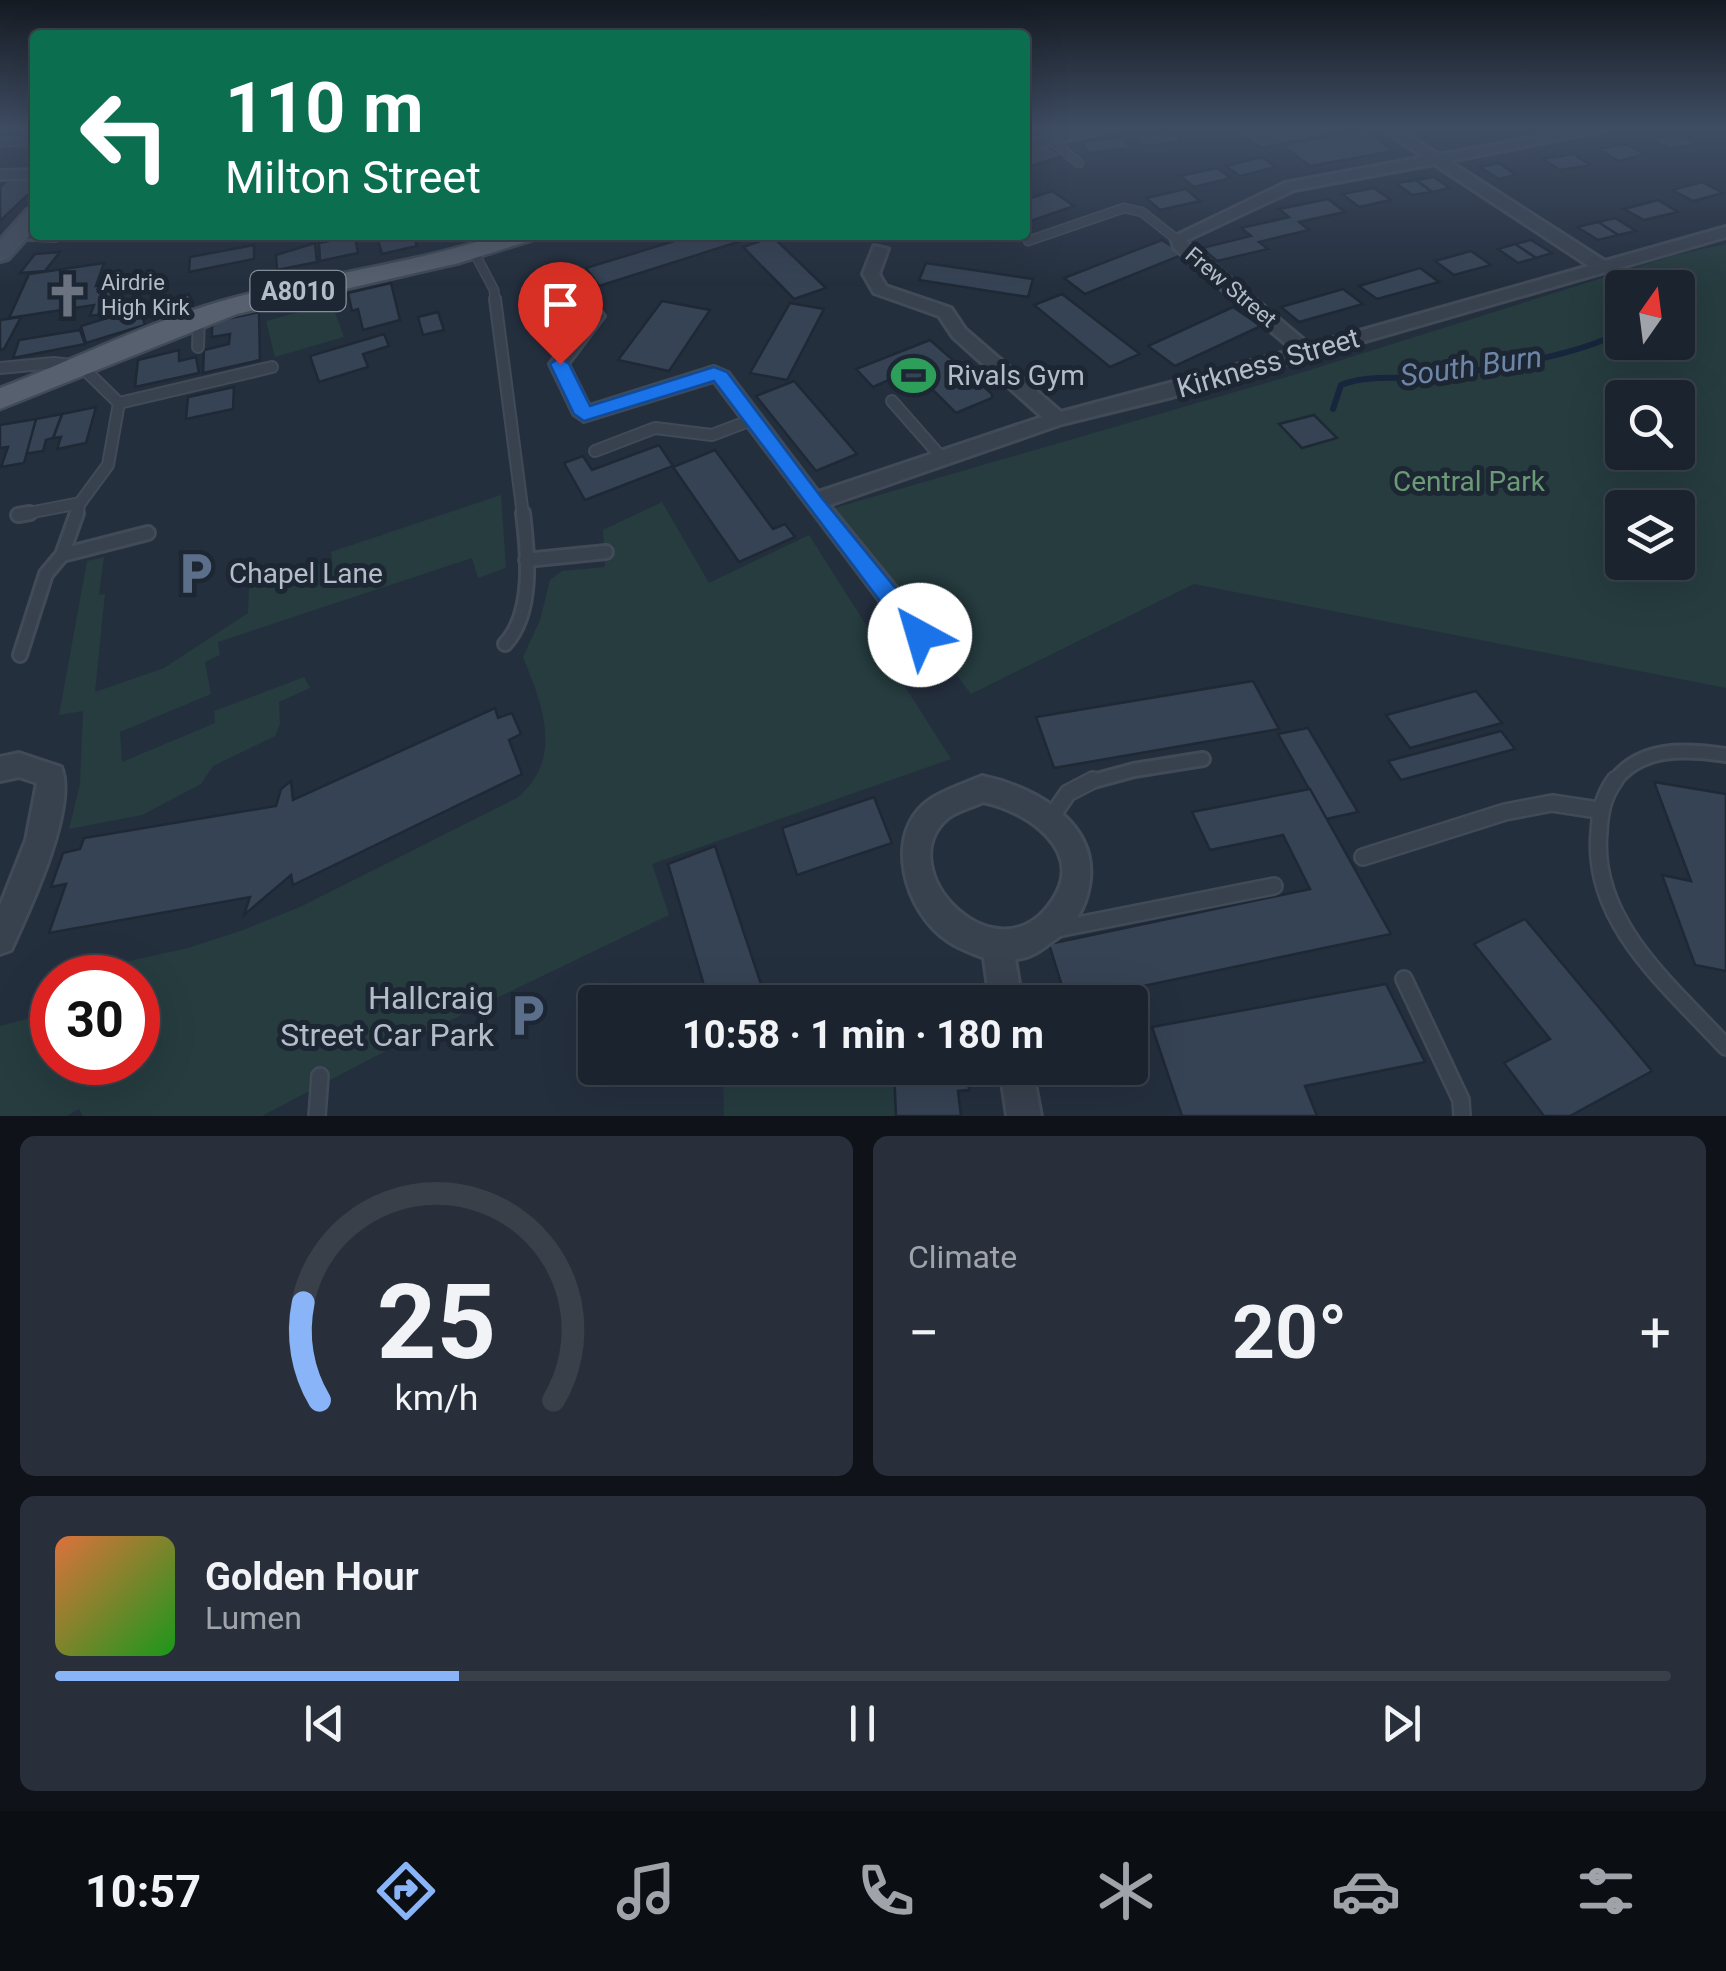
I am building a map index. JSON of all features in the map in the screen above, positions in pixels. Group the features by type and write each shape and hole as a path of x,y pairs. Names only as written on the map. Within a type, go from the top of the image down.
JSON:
{"main road":[{"path":"0,254 30,220"},
{"name":"A8010","path":"0,398 198,317 254,300 474,252 509,240"}],"street":[{"name":"Frew Street","path":"1307,352 1179,238 1290,186 1327,180"},
{"path":"1467,180 1602,266"},
{"name":"Kirkness Street","path":"814,502 1058,419 1726,232"},
{"path":"16,235 30,235"},
{"path":"880,249 871,274 880,290 946,312 959,332 1058,419"},
{"path":"566,278 595,316 560,364 584,414 714,373 920,635"},
{"path":"0,770 19,765 51,776 50,814 1,934"},
{"path":"982,789 1007,791 1052,816 1067,838 1075,862 1074,888 1066,912 1048,930 1024,942 997,945 957,930 927,901 917,876 916,850 923,827 938,808 958,795 982,789"},
{"path":"997,945 1003,985"},
{"path":"1019,1085 1024,1116"}],"lane":[{"path":"1028,242 1124,208 1142,212 1180,242"},
{"path":"474,252 494,290 520,476 526,560 522,610 516,632 505,644"},
{"path":"198,317 198,347"},
{"path":"0,368 54,363 81,366 118,403"},
{"path":"118,403 272,367"},
{"path":"892,401 942,458"},
{"path":"20,656 46,574 62,554 80,503 108,465 118,403"},
{"path":"595,452 655,428 712,435 754,420"},
{"path":"18,514 80,503"},
{"path":"62,554 148,533"},
{"path":"526,560 606,552"},
{"path":"1726,755 1695,749 1649,754 1612,778 1598,810 1597,861 1608,901 1630,939 1726,1047"},
{"path":"1052,816 1073,788 1102,778 1203,759"},
{"path":"1364,857 1505,812 1552,803 1598,810"},
{"path":"1048,930 1071,930 1274,886"},
{"path":"1404,979 1461,1100 1462,1116"},
{"path":"317,1116 320,1076"}],"green space":[{"name":"Central Park","path":"1726,244 1726,688 1194,584 971,694 831,509 1297,374 1605,277 1605,360 1695,360 1695,270 1628,270"},
{"path":"332,303 344,337 275,357 266,321"},
{"path":"501,495 506,568 478,578 472,558 218,642 220,655 205,662 211,694 120,732 122,762 215,723 214,711 304,677 310,688 279,702 280,724 275,736 213,766 201,784 142,815 69,829 80,784 83,711 59,715 87,561 104,557 99,595 105,594 95,692 164,668 248,613 249,586 332,560 331,552"},
{"path":"662,502 709,583 809,535 951,759 652,864 669,915 372,1058 262,1116 83,1116 79,1109 67,1116 0,1116 0,1026 30,1018 30,1085 160,1085 160,955 156,955 243,930 300,907 517,798 532,783 545,749 542,713 523,657 540,620 550,580 562,571 605,567 603,530"},
{"path":"723,1085 895,1085 896,1116 724,1116"}],"building":[{"path":"8,180 30,180 30,193 0,221 0,187"},
{"path":"1185,180 1222,180 1194,187"},
{"path":"1416,180 1438,180 1450,188 1432,192"},
{"path":"1416,180 1432,192 1412,195 1396,183"},
{"path":"1702,182 1723,193 1693,201 1672,190"},
{"path":"1374,188 1391,200 1359,207 1342,194"},
{"path":"1186,189 1200,201 1160,210 1146,198"},
{"path":"1052,191 1074,206 1030,221 1030,198"},
{"path":"1328,199 1345,212 1299,222 1309,230 1259,242 1268,249 1217,261 1202,248 1251,236 1241,228 1289,217 1279,209"},
{"path":"1658,200 1678,212 1644,220 1624,209"},
{"path":"1615,218 1636,231 1618,235 1598,222"},
{"path":"1598,222 1618,235 1598,240 1577,227"},
{"path":"356,240 358,253 320,261 319,243"},
{"path":"378,240 415,240 417,246 382,254"},
{"path":"678,240 741,241 599,286 586,268"},
{"path":"776,240 826,288 794,299 743,247"},
{"path":"1162,240 1184,254 1085,294 1064,278"},
{"path":"1531,240 1552,253 1536,258 1515,244"},
{"path":"315,243 317,262 277,270 276,255"},
{"path":"1515,244 1536,258 1518,263 1498,249"},
{"path":"254,245 254,259 189,272 190,257"},
{"path":"1471,251 1491,265 1454,275 1435,261"},
{"path":"60,252 45,271 20,273 35,254"},
{"name":"Airdrie High Kirk","path":"104,263 96,286 120,282 110,313 90,316 94,305 9,318 29,274"},
{"path":"926,263 1033,279 1028,297 919,280"},
{"path":"1420,268 1439,282 1377,299 1359,286"},
{"path":"391,283 400,320 363,330 358,309 352,311 348,293"},
{"path":"1343,289 1363,304 1299,322 1281,307"},
{"path":"189,294 194,309 155,320 151,305"},
{"path":"1062,294 1140,354 1110,367 1034,305"},
{"path":"662,301 710,310 669,371 618,360"},
{"path":"790,303 824,309 787,380 750,373"},
{"path":"1233,307 1261,326 1175,366 1148,346"},
{"path":"140,308 145,325 86,343 81,326"},
{"path":"259,312 260,360 203,373 204,350 229,344 230,334 212,337 212,322"},
{"path":"438,312 444,330 423,335 418,317"},
{"path":"21,317 4,349 0,350 0,320"},
{"path":"80,330 85,344 13,358 19,340"},
{"path":"384,334 389,346 363,354 368,367 319,382 310,356"},
{"name":"Rivals Gym","path":"930,340 992,398 956,413 921,378 906,384 898,376 873,387 856,369"},
{"path":"179,350 179,361 196,357 199,373 135,387 138,360"},
{"path":"794,381 857,454 816,471 756,396"},
{"path":"234,387 233,409 186,419 188,397"},
{"path":"96,407 86,443 57,449 61,437 53,438 62,414"},
{"path":"62,414 43,451 24,454 36,419"},
{"path":"1314,415 1337,438 1302,448 1279,424"},
{"path":"36,419 24,463 1,467 8,447 0,448 0,425"},
{"path":"659,445 673,466 585,500 564,463 583,456 592,470"},
{"path":"715,450 773,529 785,524 795,537 739,562 673,467"},
{"path":"1253,681 1279,729 1054,768 1036,717"},
{"path":"1476,691 1502,723 1410,748 1386,715"},
{"path":"495,708 498,718 512,713 521,734 509,740 522,774 293,885 291,875 244,915 250,897 49,933 66,884 51,887 63,853 80,849 84,838 276,806 281,789 291,781 293,800"},
{"path":"1308,728 1358,812 1326,819 1278,734"},
{"path":"1501,731 1515,749 1401,780 1388,761"},
{"path":"1654,782 1726,794 1726,971 1695,965 1662,875 1691,881"},
{"path":"1310,789 1391,934 1148,985 1062,985 1049,944 1310,889 1283,835 1210,850 1192,812"},
{"path":"874,797 892,843 797,875 782,828"},
{"path":"715,846 761,985 704,985 668,864"},
{"path":"1525,919 1652,1071 1570,1116 1544,1116 1504,1063 1550,1039 1474,944"},
{"path":"1386,984 1425,1062 1305,1086 1317,1116 1182,1116 1152,1027"},
{"path":"895,1085 969,1085 969,1090 958,1091 961,1116 896,1116"}],"waterway":[{"name":"South Burn","path":"1333,409 1341,385 1350,382 1494,368 1579,349 1605,339"}],"place":[{"name":"Airdrie High Kirk","path":"68,295"},
{"name":"Rivals Gym","path":"914,375"},
{"name":"Chapel Lane","path":"196,573"},
{"name":"Hallcraig Street Car Park","path":"527,1016"}],"route":[{"path":"560,364 584,414 714,373 721,377 920,635"}]}
